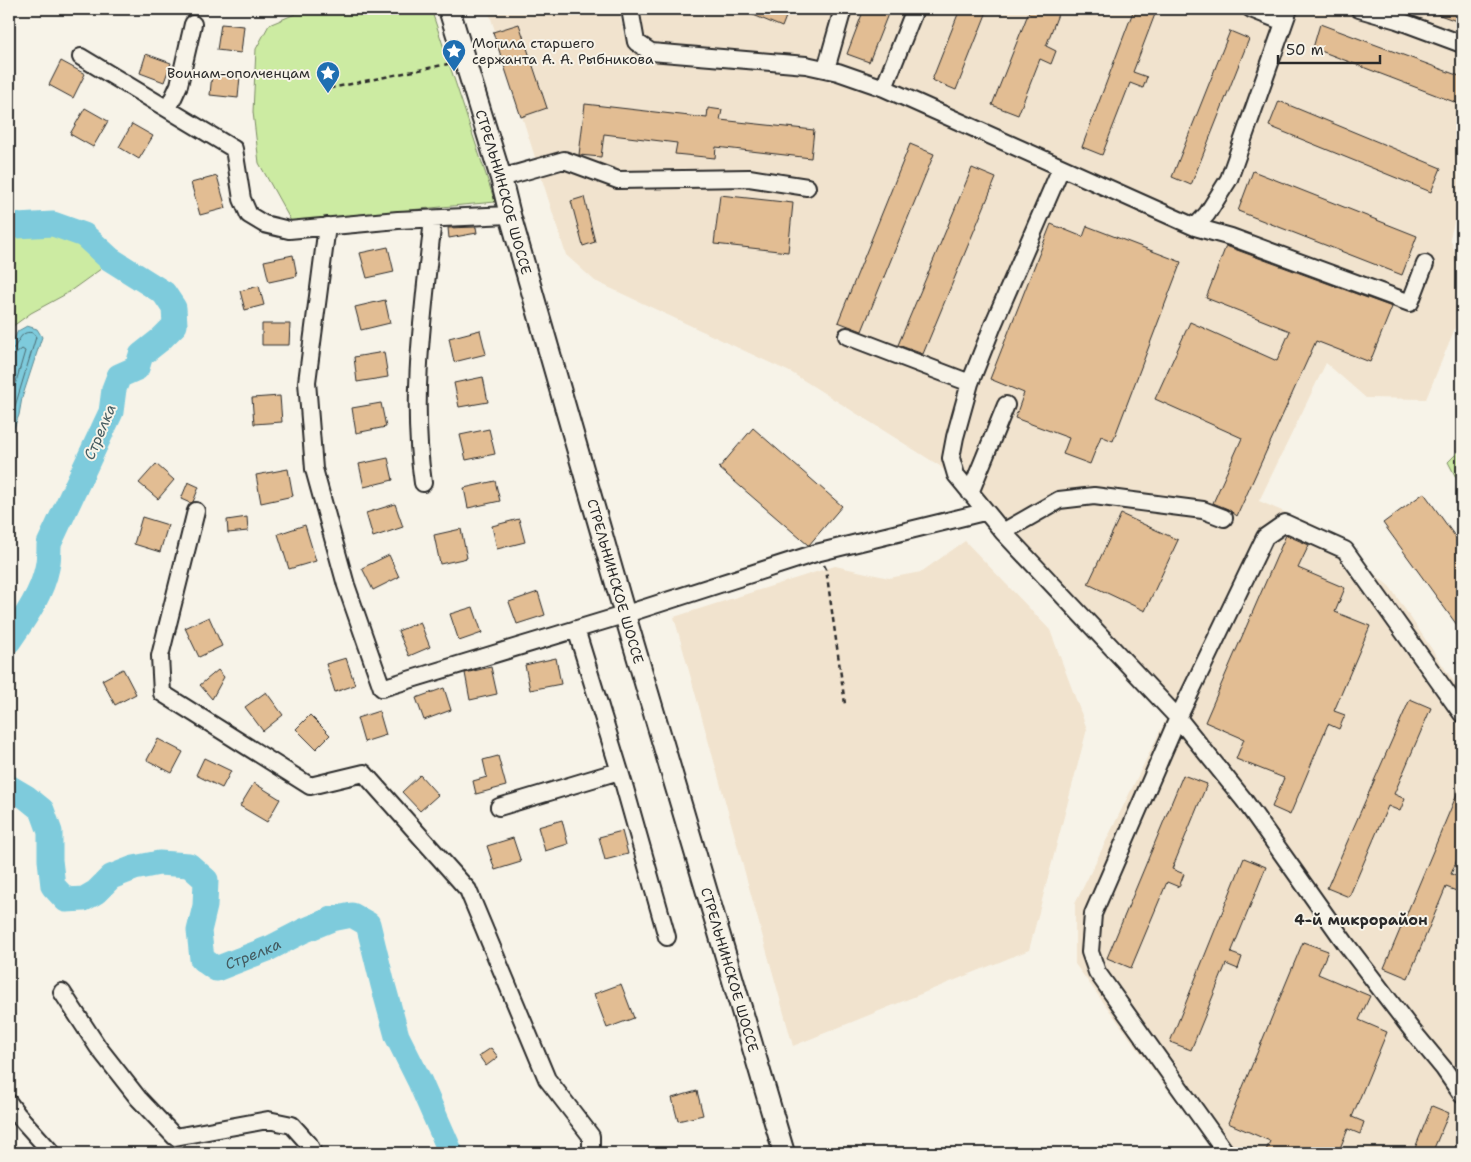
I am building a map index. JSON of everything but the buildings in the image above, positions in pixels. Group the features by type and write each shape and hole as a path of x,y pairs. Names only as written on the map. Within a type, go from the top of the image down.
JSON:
{"main road":[{"name":"СТРЕЛЬНИНСКОЕ ШОССЕ","path":"449,9 501,178 625,614 784,1153"}],"street":[{"path":"630,9 636,42 651,52 806,64 884,88 1195,227 1231,237 1410,303 1425,264"},
{"path":"826,70 842,9"},
{"path":"884,88 915,9"},
{"path":"1195,227 1207,214 1229,179 1287,15 1251,9"},
{"path":"1359,9 1397,20 1462,44"},
{"path":"168,109 179,85 192,24"},
{"path":"81,57 234,149 242,199 249,215 264,224 289,230 510,215"},
{"path":"501,178 564,160 618,180 749,178 807,186"},
{"path":"1061,168 993,324 970,383 954,437 951,458 956,475 984,512 1178,718 1244,800 1346,944 1444,1069 1462,1095"},
{"path":"423,483 419,455 418,367 433,219"},
{"path":"327,226 307,382 314,469 346,585 382,688 576,630 816,553 984,512"},
{"path":"847,336 970,383"},
{"path":"970,493 1006,405"},
{"path":"1003,532 1059,500 1094,496 1203,510 1224,518"},
{"path":"196,511 160,656 162,693 310,786 364,774 468,890 547,1079 591,1136 591,1153"},
{"path":"1226,1153 1097,972 1090,952 1093,914 1178,718 1265,537 1285,523 1345,550 1462,714"},
{"path":"576,630 667,937"},
{"path":"499,807 619,771"},
{"path":"62,992 103,1054 138,1098 175,1137 268,1120 292,1125 309,1144 313,1153"},
{"path":"9,1103 52,1153"}],"path":[{"path":"320,74 323,84 331,88 456,63"},
{"path":"816,553 826,568 845,704"}],"shaded area":[{"path":"488,9 619,9 624,35 649,64 638,9 1462,9 1462,192 1450,238 1462,272 1462,311 1426,399 1366,398 1326,363 1259,501 1317,526 1390,587 1462,694 1462,1153 1215,1153 1075,964 1075,904 1167,717 940,466 792,373 595,281 566,255"},
{"path":"965,541 1050,630 1087,729 1029,950 793,1046 674,617 835,566 889,578 921,572"}],"green space":[{"path":"307,9 431,9 495,202 291,221 259,163 253,112 256,49 269,25"},
{"path":"34,216 65,228 105,266 66,294 31,313 9,329 9,217"},
{"path":"1462,448 1462,489 1448,462"}],"water":[{"path":"27,326 37,329 42,337 22,398 19,415 13,430 9,432 9,348 18,331"}],"waterway":[{"name":"Стрелка","path":"9,222 17,226 53,224 84,235 110,259 164,293 174,308 175,325 141,355 137,368 119,376 114,389 111,412 49,544 45,578 32,606 9,641"},
{"name":"Стрелка","path":"9,787 26,797 42,810 50,832 50,860 53,886 66,900 84,899 96,892 111,877 134,868 159,863 189,865 206,880 205,906 199,931 202,959 216,969 270,948 332,919 352,915 368,924 397,1036 420,1082 451,1153"}],"place":[{"name":"Могила старшего сержанта А. А. Рыбникова","path":"454,72"},
{"name":"Воинам-ополченцам","path":"328,94"}],"district":[{"name":"4-й микрорайон","path":"1361,920"}]}
